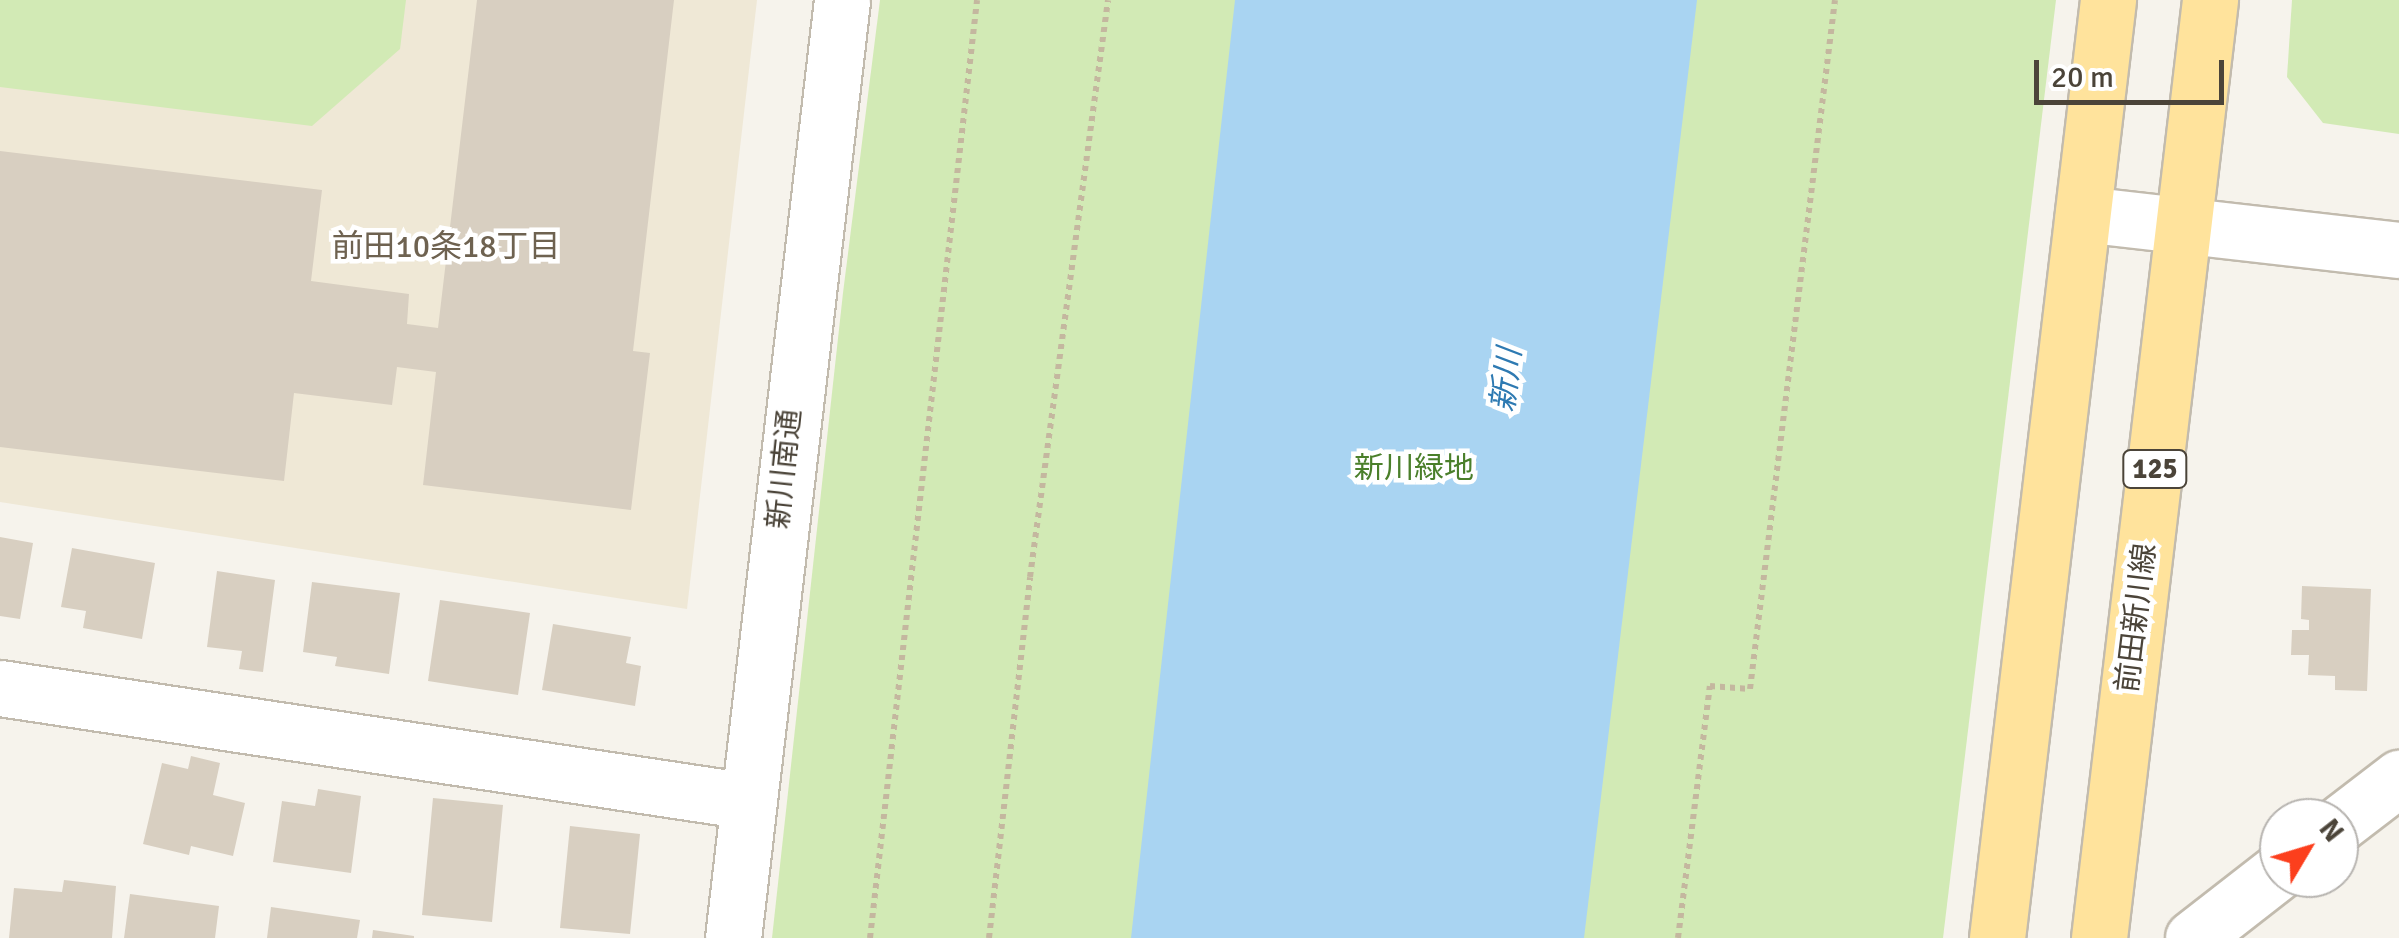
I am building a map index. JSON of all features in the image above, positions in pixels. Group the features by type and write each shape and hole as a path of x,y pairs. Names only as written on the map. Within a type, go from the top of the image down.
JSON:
{"main road":[{"path":"1997,938 2108,0"},
{"name":"前田新川線","path":"2099,938 2210,0"}],"street":[{"name":"新川南通","path":"733,938 842,0"},
{"path":"2082,214 2399,250"},
{"path":"0,688 748,802"},
{"path":"2359,809 2399,778"},
{"path":"2193,938 2259,887"}],"path":[{"path":"870,938 977,0"},
{"path":"989,938 1030,577 1108,0"},
{"path":"1678,938 1710,686 1750,688 1835,0"}],"shaded area":[{"path":"0,0 757,0 687,609 0,502"}],"green space":[{"path":"0,0 406,0 400,49 312,126 0,87"},
{"name":"新川緑地","path":"880,0 2056,0 1943,938 772,938 843,293"},
{"path":"2292,0 2399,0 2399,134 2323,123 2287,77"}],"water":[{"name":"新川","path":"1235,0 1697,0 1584,938 1131,938"}],"building":[{"path":"477,0 674,0 633,351 650,353 631,510 423,485 436,372 397,367 392,405 294,393 284,481 0,447 0,151 322,190 311,281 409,294 407,324 438,328"},
{"path":"0,537 33,543 20,619 0,616"},
{"path":"72,548 155,563 142,639 83,628 86,611 61,607"},
{"path":"217,571 275,580 263,672 239,669 242,651 207,647"},
{"path":"312,582 400,593 389,674 335,666 337,657 303,652"},
{"path":"2302,586 2371,589 2367,691 2335,690 2335,676 2308,675 2309,655 2291,655 2292,630 2309,630 2309,620 2301,619"},
{"path":"440,600 530,613 518,695 428,681"},
{"path":"553,624 631,637 626,663 641,666 635,706 542,690"},
{"path":"191,756 220,763 213,795 245,803 233,856 191,846 189,855 143,844 162,763 188,769"},
{"path":"318,789 361,796 351,873 273,862 282,801 315,806"},
{"path":"433,798 503,805 492,922 422,915"},
{"path":"570,826 640,834 630,934 560,928"},
{"path":"64,880 116,886 112,938 9,938 14,888 62,892"},
{"path":"130,894 219,906 215,938 124,938"},
{"path":"271,907 360,920 357,938 267,938"},
{"path":"373,930 414,936 414,938 372,938"}],"district":[{"name":"前田10条18丁目","path":"446,247"}]}
